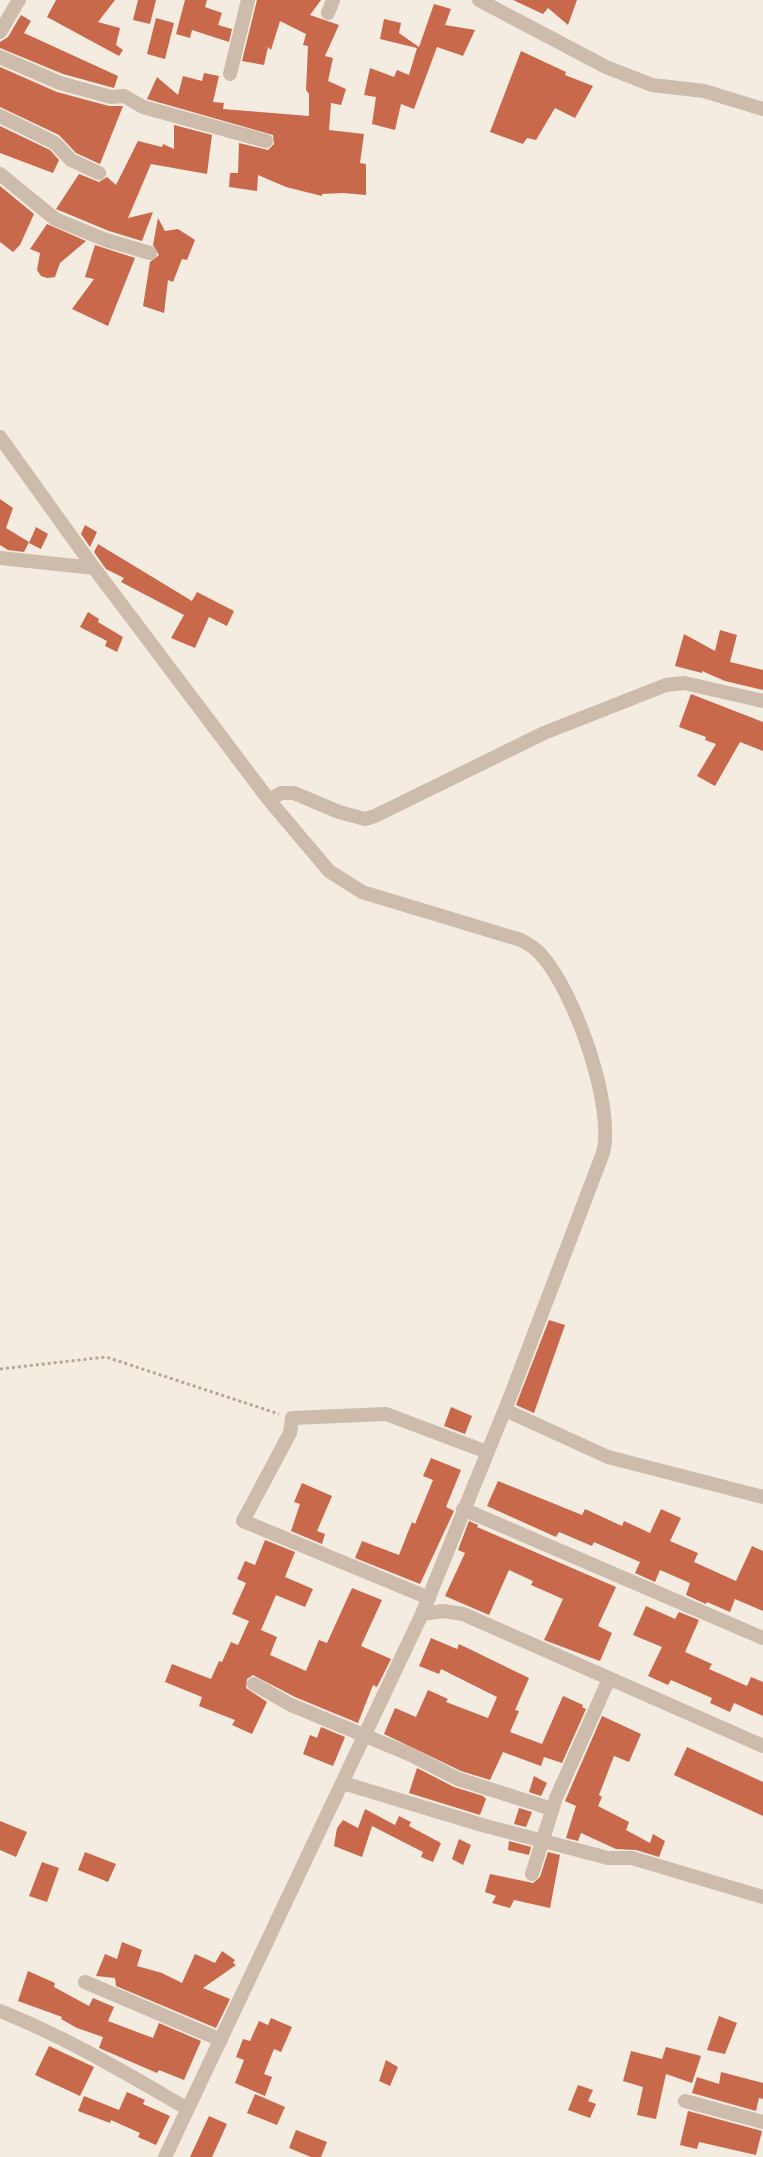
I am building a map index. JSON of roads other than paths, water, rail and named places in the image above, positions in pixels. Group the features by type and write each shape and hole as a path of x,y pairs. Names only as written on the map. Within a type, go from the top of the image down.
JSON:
{"street":[{"path":"0,32 19,0"},
{"path":"230,74 248,0"},
{"path":"478,0 606,67 652,85 704,91 763,109"},
{"path":"0,57 60,83 111,97 124,96 142,107 266,141"},
{"path":"0,116 55,143 72,160 99,173"},
{"path":"0,174 55,219 90,234 150,253"},
{"path":"0,437 94,568 269,800 329,871 345,884 362,892 521,940 534,947 559,980 584,1038 603,1096 607,1127 606,1143 505,1410 463,1509 429,1598 165,2157"},
{"path":"0,455 16,460"},
{"path":"0,558 94,568"},
{"path":"269,800 281,793 294,793 339,812 365,819 392,810 544,733 666,685 684,682 763,701"},
{"path":"505,1410 608,1456 763,1497"},
{"path":"429,1598 243,1521 291,1425 386,1414 487,1453"},
{"path":"463,1509 763,1638"},
{"path":"422,1614 443,1611 463,1614 763,1746"},
{"path":"532,1874 552,1809 609,1678"},
{"path":"254,1684 291,1706 409,1754 473,1785 552,1809"},
{"path":"343,1783 608,1858 632,1858 763,1897"},
{"path":"85,1982 221,2040"},
{"path":"0,2011 31,2024 120,2070 188,2109"},
{"path":"685,2101 763,2121"}]}
